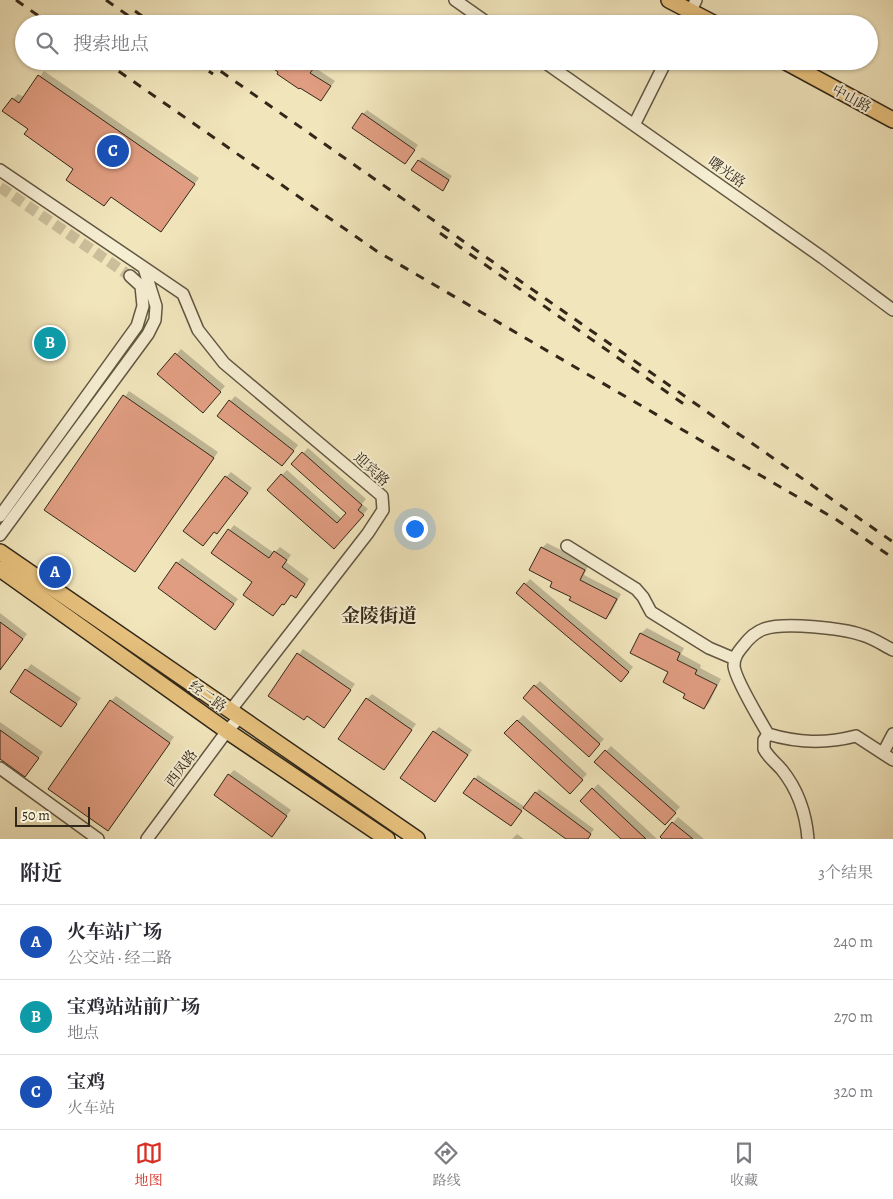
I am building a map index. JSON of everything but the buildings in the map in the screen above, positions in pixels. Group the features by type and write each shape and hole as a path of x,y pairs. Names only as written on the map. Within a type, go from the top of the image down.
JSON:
{"main road":[{"path":"669,0 691,12"},
{"name":"中山路","path":"801,70 893,120"},
{"name":"经二路","path":"0,552 417,839"},
{"name":"经二路","path":"0,569 227,731 387,839"}],"street":[{"path":"455,0 476,15"},
{"name":"曙光路","path":"556,70 893,310"},
{"path":"634,125 662,70"},
{"path":"0,170 144,268 156,306 155,320 148,334 0,535"},
{"name":"迎宾路","path":"144,268 183,294 198,330 224,363 382,496 383,510 235,714"},
{"path":"0,516 137,326 143,306 141,286 130,276"},
{"path":"567,546 636,589 651,612 709,648 734,659"},
{"path":"893,650 864,635 849,632 818,628 777,627 765,629 752,636 734,659 736,674 768,734 811,742 834,741 856,736 888,756 893,734"},
{"name":"西凤路","path":"147,839 227,731 235,714"},
{"path":"768,734 764,740 764,749 795,790 804,813 808,839"},
{"path":"0,768 98,839"}],"tunnel":[{"path":"0,187 130,276"}],"railway":[{"path":"16,0 37,15"},
{"path":"106,0 127,15"},
{"path":"135,11 141,15"},
{"path":"117,70 378,252 837,520 893,558"},
{"path":"207,70 213,74"},
{"path":"219,70 893,542"},
{"path":"440,233 688,407"}],"place":[{"name":"宝鸡","path":"113,151"},
{"name":"宝鸡站站前广场","path":"50,343"},
{"name":"火车站广场","path":"55,572"}],"district":[{"name":"金陵街道","path":"379,615"}]}
